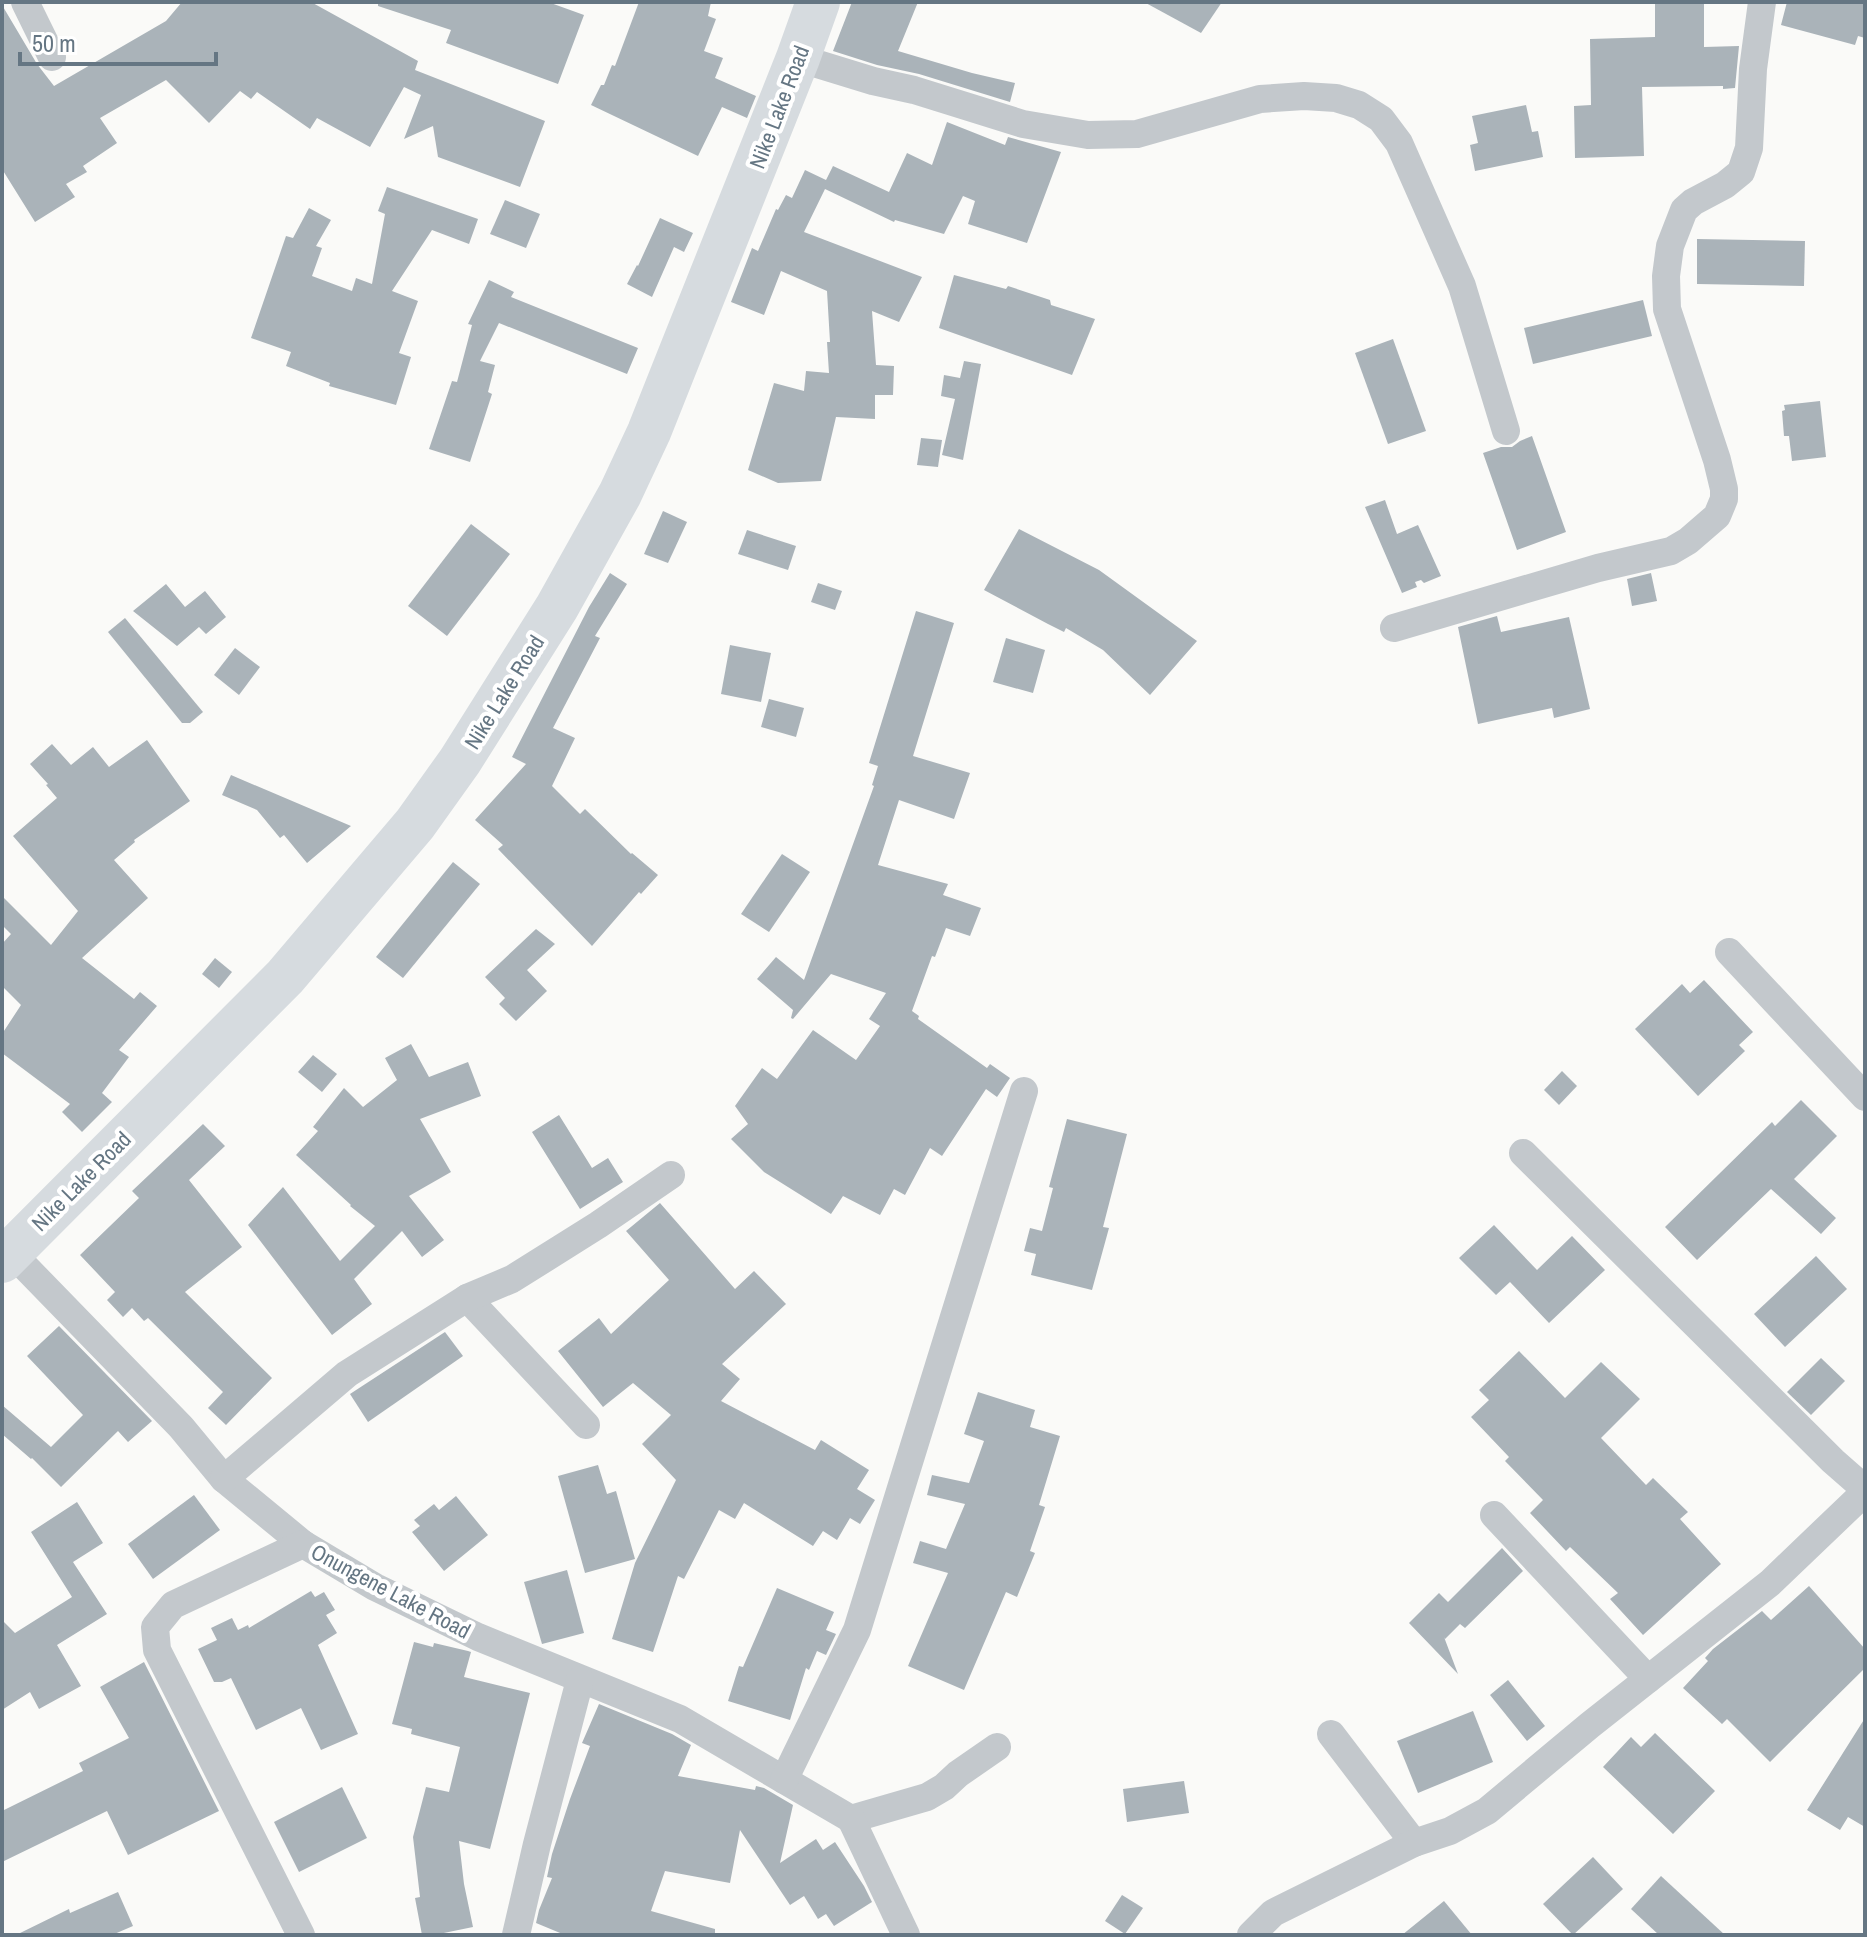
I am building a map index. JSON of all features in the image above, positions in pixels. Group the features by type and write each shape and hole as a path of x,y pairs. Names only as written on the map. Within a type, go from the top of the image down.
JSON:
{"main road":[{"name":"Nike Lake Road","path":"5,1252 285,977 415,824 460,761 557,607 620,494 649,432 818,2"}],"street":[{"path":"25,2 52,57"},
{"path":"1394,628 1598,568 1671,551 1717,516 1724,499 1724,489 1667,309 1666,276 1670,246 1684,210 1741,172 1749,148 1753,69 1762,2"},
{"path":"798,58 1023,124 1088,135 1137,134 1260,99 1304,96 1336,98 1359,105 1381,119 1399,143 1462,286 1506,431"},
{"path":"1729,952 1865,1097"},
{"path":"784,1780 857,1630 1024,1091"},
{"path":"1251,1935 1273,1913 1414,1843 1450,1831 1487,1811 1770,1583 1865,1490 1523,1153"},
{"path":"224,1479 347,1374 467,1298 512,1279 671,1175"},
{"name":"Onungene Lake Road","path":"5,1252 181,1427 224,1479 303,1544 375,1587 478,1637 680,1719 851,1819"},
{"path":"467,1298 586,1425"},
{"path":"1494,1515 1648,1679"},
{"path":"301,1935 157,1650 155,1627 173,1605 303,1544"},
{"path":"516,1935 580,1680"},
{"path":"1331,1734 1414,1843"},
{"path":"906,1935 851,1819 927,1797 997,1747"}],"building":[{"path":"182,2 311,2 418,61 415,70 545,121 520,187 438,157 433,126 404,139 421,95 404,87 370,147 317,118 310,129 257,92 251,99 240,91 209,123 166,80 100,118 117,143 83,166 87,172 66,184 75,197 35,222 2,169 2,5 37,64 54,86 166,21"},
{"path":"378,2 548,2 584,15 558,84 446,43 451,30 378,6"},
{"path":"639,2 711,2 708,16 716,19 704,51 723,58 715,78 756,96 747,118 722,107 698,156 591,105 612,65 615,66"},
{"path":"852,2 918,2 898,51 1015,83 1010,102 833,51"},
{"path":"1144,2 1222,2 1201,33"},
{"path":"1655,2 1704,2 1704,47 1739,46 1735,88 1642,87 1644,156 1575,158 1574,106 1591,105 1590,39 1655,37"},
{"path":"1787,2 1865,2 1865,38 1858,36 1855,45 1781,25"},
{"path":"1526,105 1532,132 1538,131 1543,157 1475,171 1470,145 1478,143 1472,116"},
{"path":"947,122 1005,145 1008,137 1061,152 1027,243 968,224 975,201 963,196 944,234 894,222 825,189 804,232 922,277 899,322 872,311 876,365 894,366 893,395 875,395 875,419 836,417 821,481 778,483 748,470 774,383 804,391 806,371 829,373 827,342 830,342 827,291 781,271 764,315 731,302 752,248 758,251 776,209 786,195 792,198 805,170 826,180 833,166 889,192 907,153 932,165"},
{"path":"387,187 478,219 469,244 432,230 392,291 418,301 399,353 411,357 396,405 329,386 330,383 286,366 291,352 251,338 286,236 293,238 309,208 331,220 316,246 322,248 312,276 352,291 356,278 372,284 385,214 378,211"},
{"path":"505,200 540,214 526,248 490,234"},
{"path":"660,218 693,233 684,252 674,247 652,297 627,284"},
{"path":"1697,239 1805,241 1804,286 1697,284"},
{"path":"954,275 1006,289 1008,286 1050,300 1051,305 1095,319 1072,375 939,328"},
{"path":"489,280 514,292 511,297 638,348 627,374 499,323 480,361 495,365 488,392 492,394 470,462 429,449 452,381 457,382 472,325 468,324"},
{"path":"1643,300 1652,336 1533,364 1524,328"},
{"path":"1393,339 1426,431 1388,444 1355,353"},
{"path":"964,361 981,364 963,460 942,455 955,399 941,396 944,375 960,378"},
{"path":"1820,401 1826,457 1792,461 1789,436 1784,436 1784,405"},
{"path":"1532,436 1566,532 1517,550 1483,453 1512,447"},
{"path":"921,438 942,440 938,467 917,465"},
{"path":"1385,500 1397,534 1418,525 1441,576 1424,583 1421,580 1415,582 1417,587 1402,593 1365,507"},
{"path":"663,511 687,522 668,563 644,554"},
{"path":"471,524 510,554 447,636 408,606"},
{"path":"1019,529 1099,570 1197,641 1150,695 1103,650 1066,628 1064,632 984,590"},
{"path":"747,530 796,546 788,570 738,554"},
{"path":"610,573 627,584 595,636 600,638 553,728 575,738 552,786 580,814 585,809 631,854 658,875 592,946 498,849 503,845 475,820 526,764 512,757 589,607"},
{"path":"1651,573 1657,601 1632,606 1627,579"},
{"path":"818,583 842,591 835,610 811,602"},
{"path":"166,584 185,607 205,591 226,617 206,634 199,627 177,646 133,611"},
{"path":"916,611 954,623 913,756 970,773 954,819 899,800 878,865 948,884 943,895 981,908 970,936 946,928 912,1011 919,1016 918,1019 987,1068 990,1064 1010,1078 997,1097 986,1089 942,1156 930,1148 905,1195 894,1189 880,1215 843,1196 831,1214 764,1172 731,1139 748,1124 735,1106 762,1068 777,1079 813,1030 856,1060 880,1026 869,1019 886,993 831,974 793,1019 793,1010 757,979 776,957 804,980 874,786 878,766 869,763"},
{"path":"1497,616 1501,632 1569,617 1590,709 1554,718 1552,708 1478,724 1458,627"},
{"path":"125,618 203,712 190,723 182,723 108,632"},
{"path":"1006,638 1045,650 1033,693 993,682"},
{"path":"730,645 771,653 761,702 721,694"},
{"path":"235,648 260,667 239,695 214,675"},
{"path":"769,699 804,708 796,737 761,727"},
{"path":"147,740 190,801 134,840 114,860 148,898 82,958 134,999 140,992 157,1006 119,1050 129,1057 102,1093 112,1102 82,1132 62,1112 70,1104 2,1053 2,1034 21,1005 2,986 2,944 11,934 2,925 2,896 51,945 78,911 13,836 57,798 30,764 52,744 71,765 93,747 109,767"},
{"path":"231,775 351,826 307,863 284,835 280,838 257,810 222,795"},
{"path":"782,854 810,872 769,932 741,914"},
{"path":"453,862 480,884 403,978 376,957"},
{"path":"536,929 555,944 527,970 547,991 516,1021 499,1004 505,998 485,977"},
{"path":"215,958 232,972 219,988 202,974"},
{"path":"1704,980 1753,1032 1739,1045 1745,1051 1698,1096 1635,1029 1682,984 1690,993"},
{"path":"411,1044 429,1077 468,1062 481,1096 420,1119 451,1172 409,1196 444,1240 422,1257 402,1231 354,1279 372,1304 332,1335 248,1225 283,1187 340,1261 375,1226 296,1155 318,1131 313,1127 344,1088 363,1107 397,1080 385,1058"},
{"path":"313,1055 337,1074 322,1092 298,1072"},
{"path":"1562,1071 1577,1086 1559,1105 1544,1090"},
{"path":"1801,1100 1837,1136 1794,1179 1836,1218 1821,1234 1771,1189 1697,1260 1665,1227 1772,1122 1775,1126"},
{"path":"559,1115 592,1168 608,1158 623,1182 580,1209 532,1132"},
{"path":"1067,1119 1127,1134 1103,1227 1109,1228 1092,1290 1031,1275 1036,1254 1024,1251 1030,1228 1042,1231 1053,1188 1049,1187"},
{"path":"203,1124 225,1146 189,1180 242,1247 185,1292 272,1378 226,1425 208,1408 223,1392 148,1318 144,1321 132,1308 123,1317 107,1300 115,1292 80,1255 139,1198 132,1191"},
{"path":"660,1203 735,1289 754,1271 786,1304 722,1364 740,1379 721,1401 815,1450 821,1440 869,1470 857,1489 875,1500 860,1524 850,1518 837,1540 823,1531 813,1546 744,1503 735,1519 719,1510 684,1579 678,1576 653,1652 612,1639 635,1563 676,1480 642,1444 671,1415 633,1383 603,1407 558,1351 599,1318 611,1334 669,1280 626,1231"},
{"path":"1494,1225 1537,1270 1572,1236 1605,1270 1549,1323 1510,1282 1496,1295 1459,1258"},
{"path":"1816,1256 1847,1289 1785,1347 1754,1314"},
{"path":"59,1326 152,1421 128,1442 118,1431 61,1487 2,1434 2,1405 51,1447 83,1415 27,1356"},
{"path":"445,1332 463,1356 368,1422 350,1394"},
{"path":"1519,1351 1565,1398 1601,1362 1640,1399 1601,1438 1646,1485 1653,1478 1688,1512 1680,1519 1721,1564 1643,1635 1610,1599 1618,1593 1570,1547 1566,1551 1530,1513 1543,1500 1505,1461 1509,1457 1471,1417 1489,1400 1479,1390"},
{"path":"1821,1358 1845,1381 1811,1415 1787,1392"},
{"path":"978,1392 1035,1410 1030,1427 1060,1436 1039,1505 1045,1507 1030,1551 1035,1553 1017,1597 1006,1592 964,1690 908,1666 948,1573 913,1563 920,1541 946,1549 965,1504 927,1495 932,1475 969,1483 984,1441 964,1434"},
{"path":"598,1465 607,1494 616,1491 635,1559 585,1573 558,1476"},
{"path":"194,1495 220,1530 153,1579 128,1544"},
{"path":"456,1496 488,1535 444,1571 412,1532 420,1526 414,1520 434,1504 439,1510"},
{"path":"77,1502 103,1543 73,1562 107,1614 57,1645 81,1686 39,1709 30,1692 2,1710 2,1620 15,1633 72,1597 31,1532"},
{"path":"1502,1548 1523,1571 1465,1628 1460,1624 1444,1637 1458,1674 1409,1623 1439,1593 1448,1602"},
{"path":"567,1570 584,1633 542,1644 524,1582"},
{"path":"1809,1586 1865,1649 1865,1668 1770,1762 1727,1719 1722,1724 1683,1688 1708,1661 1705,1658 1713,1649 1762,1611 1771,1620"},
{"path":"777,1588 834,1612 826,1630 836,1634 826,1655 817,1651 809,1670 806,1668 790,1720 728,1701 739,1666 743,1667"},
{"path":"311,1591 315,1597 324,1592 335,1610 326,1615 337,1633 318,1645 358,1734 321,1750 301,1708 256,1730 231,1678 214,1682 198,1649 217,1640 211,1628 232,1618 238,1630 248,1625 249,1628"},
{"path":"414,1642 433,1647 434,1643 471,1652 464,1677 530,1693 490,1849 459,1841 473,1927 434,1935 422,1935 415,1898 420,1897 413,1837 426,1787 449,1792 460,1747 411,1734 412,1729 392,1724"},
{"path":"144,1662 219,1811 128,1855 107,1811 2,1862 2,1811 83,1771 79,1763 129,1738 100,1687"},
{"path":"1508,1680 1545,1726 1527,1741 1490,1695"},
{"path":"599,1704 691,1745 678,1776 755,1790 756,1786 764,1788 793,1805 780,1863 816,1839 823,1850 835,1842 872,1902 834,1926 826,1914 818,1919 804,1896 790,1905 740,1830 730,1883 665,1871 651,1911 715,1929 715,1935 565,1935 536,1923 552,1878 547,1877 552,1854 590,1746 582,1743"},
{"path":"1473,1711 1493,1762 1418,1793 1397,1741"},
{"path":"1865,1718 1865,1827 1848,1817 1840,1830 1807,1810"},
{"path":"1655,1733 1715,1791 1673,1834 1603,1767 1631,1737 1641,1747"},
{"path":"1184,1781 1189,1813 1127,1822 1123,1789"},
{"path":"342,1787 367,1838 299,1872 274,1822"},
{"path":"1593,1857 1623,1889 1573,1935 1543,1904"},
{"path":"1661,1876 1725,1935 1659,1935 1631,1909"},
{"path":"118,1892 133,1926 112,1935 16,1935 69,1909 70,1913"},
{"path":"1122,1895 1143,1908 1125,1934 1105,1921"},
{"path":"1444,1901 1472,1935 1402,1935"}]}
